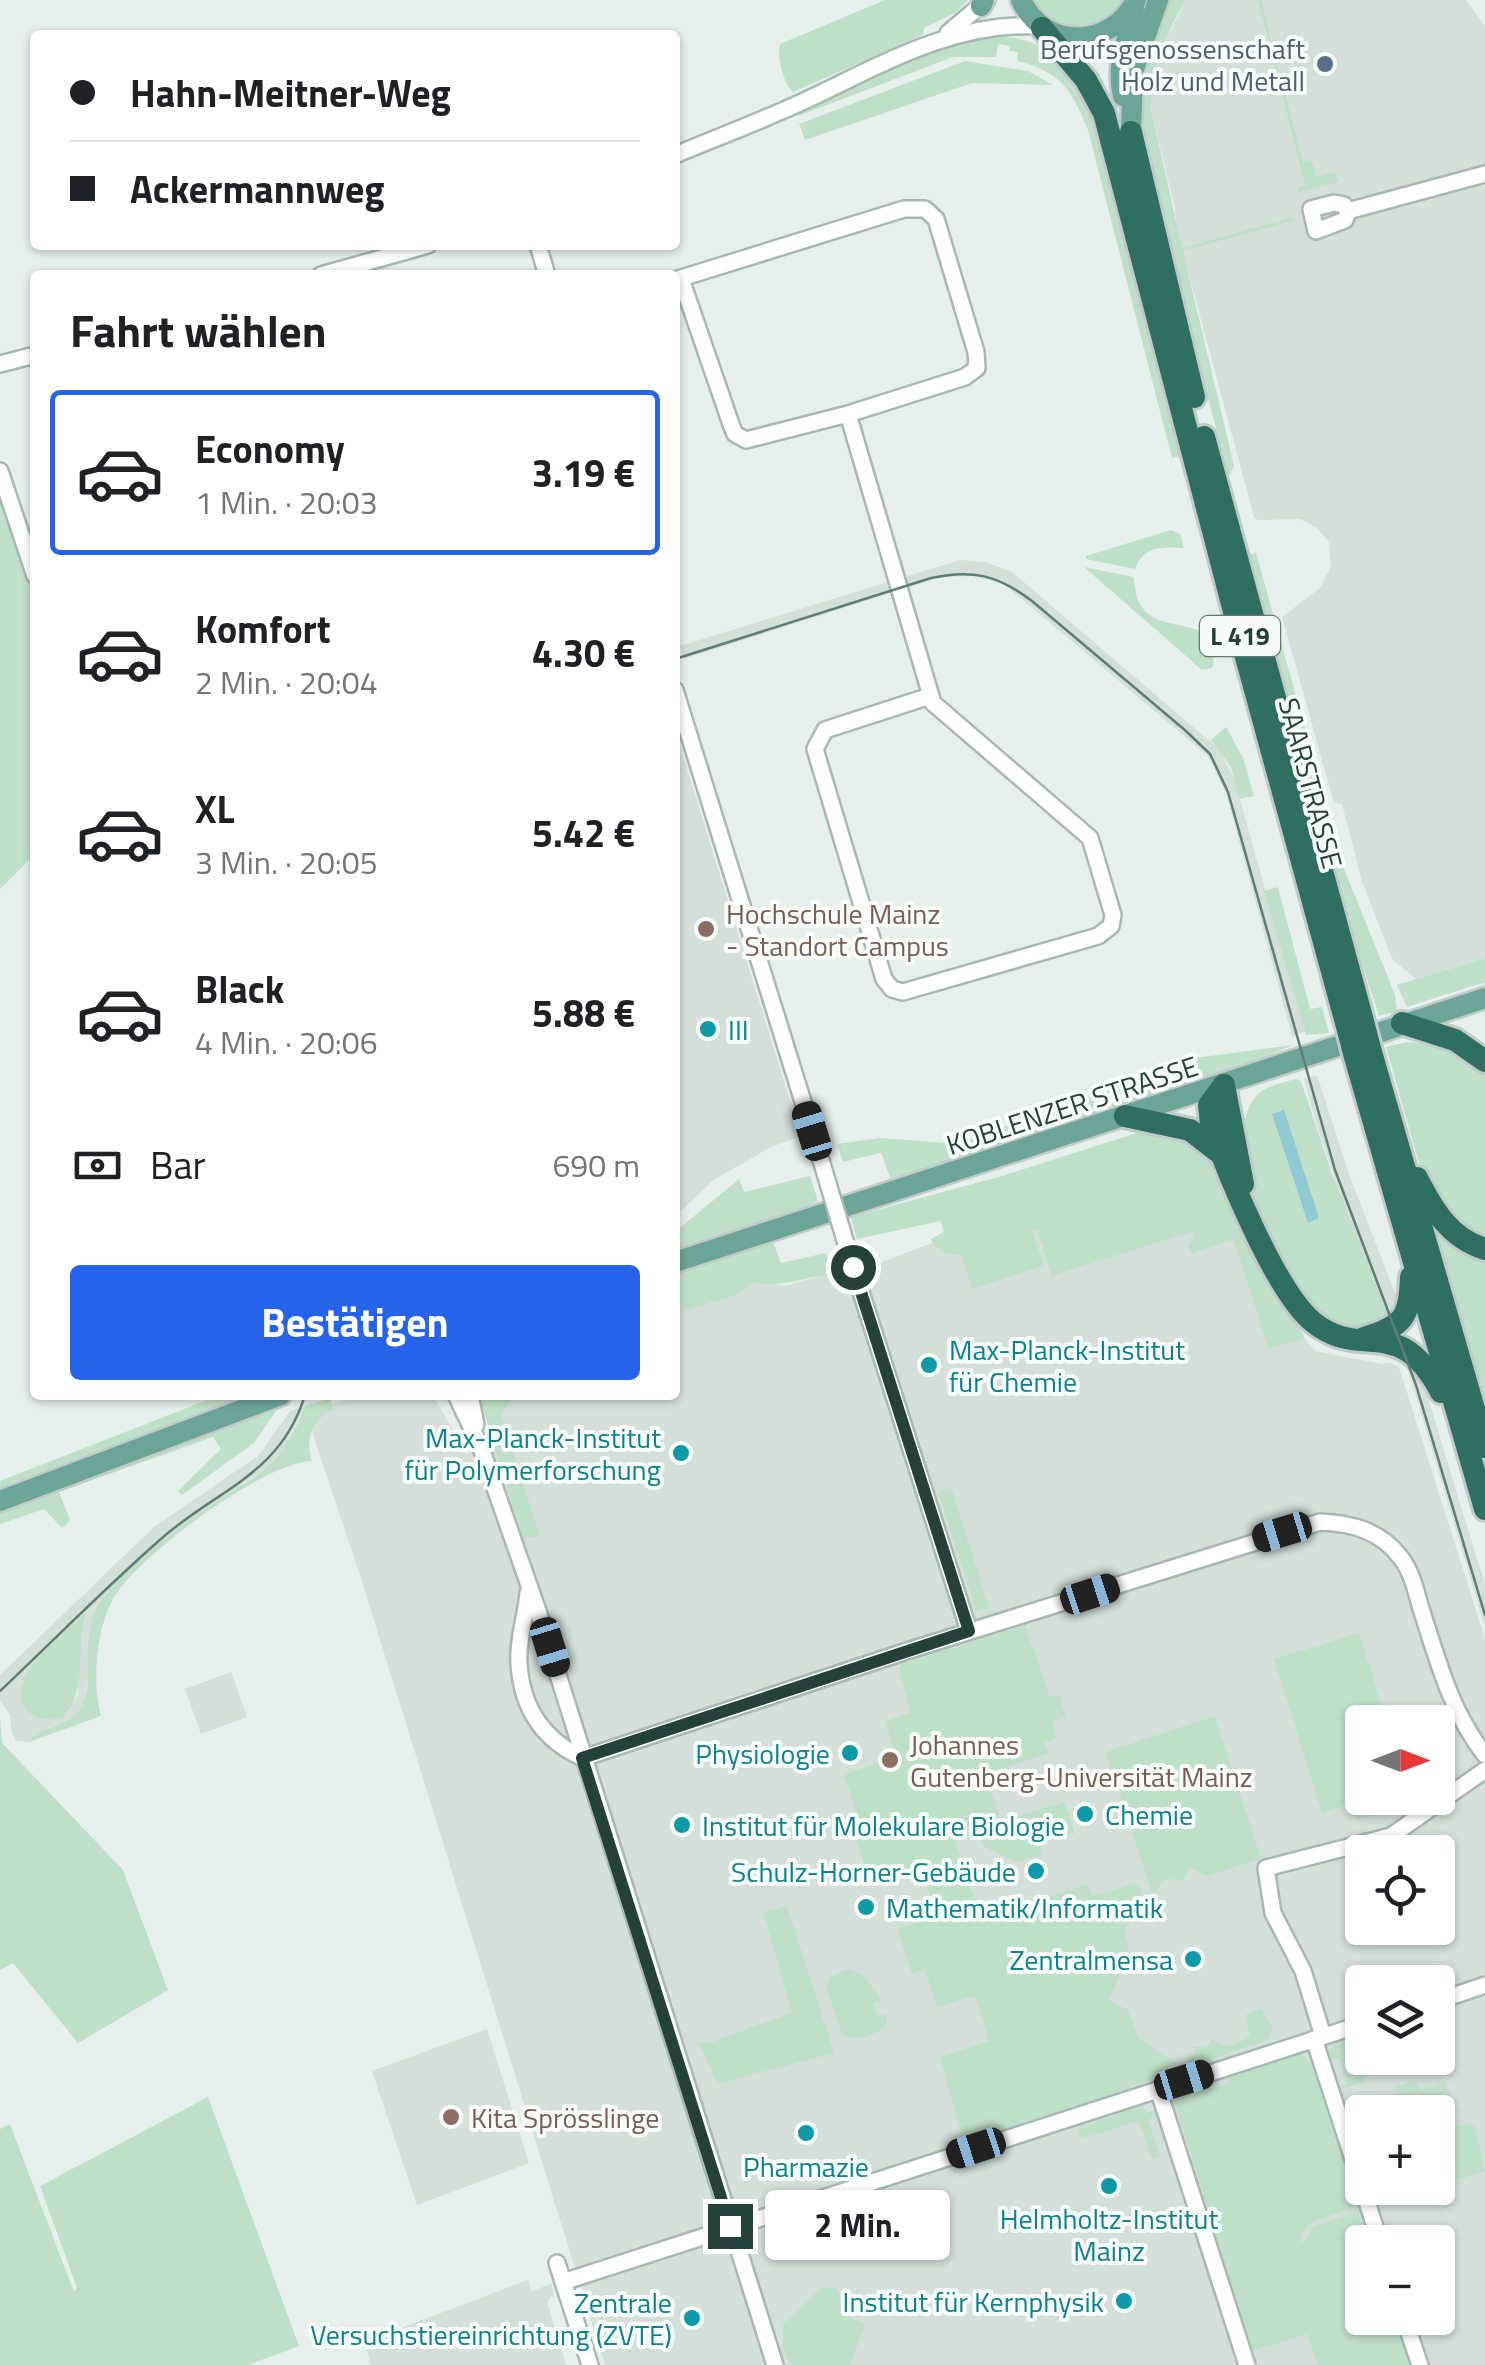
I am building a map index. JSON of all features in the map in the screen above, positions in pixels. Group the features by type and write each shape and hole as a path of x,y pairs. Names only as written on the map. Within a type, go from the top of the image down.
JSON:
{"highway":[{"name":"SAARSTRASSE","path":"1041,27 1086,80 1104,113 1243,646 1353,1017"},
{"name":"SAARSTRASSE","path":"1132,132 1192,392 1412,1258 1485,1509"},
{"path":"1402,1023 1456,1040 1485,1060"},
{"name":"SAARSTRASSE","path":"1363,1054 1396,1140 1485,1448"},
{"path":"1224,1084 1211,1100 1208,1114 1221,1155 1274,1268 1308,1318 1333,1333 1394,1344 1417,1355 1462,1430"},
{"path":"1224,1084 1246,1207"},
{"path":"1125,1116 1190,1130 1221,1155"},
{"path":"1396,1140 1441,1218 1460,1238 1485,1248"},
{"path":"1362,1338 1391,1329 1404,1317 1410,1301 1412,1258"}],"main road":[{"name":"L 419","path":"1022,0 1041,27 1069,38 1099,35 1117,25 1135,2"},
{"path":"1132,132 1133,72 1158,0"},
{"name":"SAARSTRASSE","path":"1132,132 1119,70 1135,2"},
{"name":"KOBLENZER STRASSE","path":"680,1260 1485,998"},
{"path":"0,1501 268,1400"}],"street":[{"path":"942,38 984,2"},
{"path":"680,153 942,38 996,27 1041,27"},
{"path":"1348,211 1485,174"},
{"path":"680,278 917,207 932,214 976,352 977,368 966,377 848,414 753,440 738,437 680,284"},
{"path":"339,270 410,250"},
{"path":"0,364 30,356"},
{"path":"848,414 930,696 936,707 1090,838 1113,920 1098,936 903,992 892,989 884,979 815,749 825,730 930,696"},
{"path":"0,470 30,561"},
{"path":"680,706 969,1631"},
{"path":"458,1400 481,1448 529,1584 775,2365"},
{"path":"471,1400 481,1448"},
{"path":"529,1584 519,1667 536,1724 560,1748 582,1758 1287,1530 1320,1522 1358,1526 1386,1542 1405,1564 1448,1694 1485,1755"},
{"path":"536,1724 570,1716"},
{"path":"1375,2225 1319,2038 1303,1970 1273,1913 1266,1868 1391,1836 1485,1770"},
{"path":"1455,1996 1485,1986"},
{"path":"563,2282 1345,2030"},
{"path":"1158,2089 1247,2365"},
{"path":"558,2263 590,2365"},
{"path":"1410,2335 1420,2365"}],"shaded area":[{"path":"1186,0 1466,0 1485,27 1485,958 1416,979 1392,959 1362,881 1342,804 1334,803 1282,617 1321,587 1331,566 1329,542 1317,528 1300,519 1254,517 1177,230 1150,104 1164,44"},
{"path":"960,560 985,562 1012,572 1219,749 1234,778 1305,1032 1292,1036 1226,793 1208,756 1005,585 974,576 941,577 684,659 680,646"},
{"name":"Hochschule Mainz - Standort Campus","path":"680,746 801,1136 771,1147 712,1181 680,1212"},
{"path":"1317,1075 1350,1177 1402,1311 1392,1323 1348,1217 1316,1123 1304,1079"},
{"name":"Johannes Gutenberg-Universität Mainz","path":"1220,1198 1243,1264 1315,1351 1382,1364 1390,1362 1399,1367 1485,1639 1485,2365 605,2365 316,1444 311,1409 346,1400 436,1400 466,1454 495,1442 483,1400 680,1400 680,1288 734,1272 785,1286 819,1276 837,1279 932,1243 931,1239 944,1232 941,1221"},
{"path":"1403,1353 1417,1362 1485,1585 1485,1627"},
{"path":"305,1406 287,1444 267,1467 164,1539 101,1601 79,1712 68,1723 49,1728 29,1742 16,1741 10,1715 0,1700 0,1675 154,1527 258,1456 290,1411","holes":["85,1616 79,1641 78,1694 68,1712 34,1662"]},
{"path":"231,1672 247,1717 201,1734 185,1689"},
{"name":"Kita Sprösslinge","path":"487,2029 529,2163 417,2205 372,2071"},
{"path":"528,2280 532,2291 551,2284 555,2298 551,2296 547,2302 566,2365 371,2365 364,2342"}],"green space":[{"path":"885,0 968,0 956,12 924,28 923,35 793,92 782,70 780,44"},
{"path":"1033,0 1123,0 1102,19 1078,26 1054,20"},
{"path":"1164,0 1186,0 1162,50 1150,104 1182,248 1294,217 1295,220 1183,251 1234,466 1229,476 1166,243 1140,117 1138,88"},
{"path":"1258,0 1303,162 1312,160 1317,177 1336,172 1339,182 1299,192 1297,189 1305,185"},
{"path":"994,36 1032,42 1046,49 1069,70 1095,119 1180,456 1172,458 1088,130 1063,84 1044,70 1017,61 1018,52 1010,51 1010,46 998,44 996,57 953,57 798,116 796,112 953,43"},
{"path":"965,61 1028,71 1053,85 972,83 805,140 799,124"},
{"path":"0,471 30,561 30,859 0,889"},
{"path":"1171,530 1180,534 1184,548 1149,552 1135,569 1086,559 1086,556"},
{"path":"1256,553 1345,871 1395,995 1397,1011 1379,1016 1344,909 1249,555"},
{"path":"1084,567 1134,577 1136,593 1148,613 1156,619 1204,632 1214,660 1212,668 1202,670"},
{"path":"1226,727 1243,758 1254,796 1239,799 1231,767 1211,740"},
{"path":"1278,887 1310,1009 1322,1007 1329,1033 1306,1035 1264,891"},
{"path":"1485,958 1485,982 1407,1007 1397,985"},
{"path":"1408,1042 1446,1046 1485,1070 1485,1245 1456,1228 1421,1170 1386,1047"},
{"path":"1293,1045 1233,1071 958,1165 890,1178 881,1153 843,1162 837,1144 880,1138 957,1144 1188,1059"},
{"path":"1295,1079 1301,1081 1331,1171 1392,1323 1347,1327 1332,1323 1313,1309 1293,1284 1260,1215 1244,1144 1247,1114 1263,1090"},
{"path":"1170,1131 1202,1151 1211,1162 1273,1292 1304,1335 1303,1340 1268,1348 1234,1240 1192,1253 1188,1247 1194,1234 1190,1232 1052,1276 1037,1229 1032,1231 1044,1266 972,1289 961,1254 943,1252 931,1239 944,1232 941,1221 857,1239 851,1217 1002,1176 1137,1133"},
{"path":"810,1176 818,1201 766,1225 680,1247 680,1228 739,1179 744,1192"},
{"path":"1441,1233 1485,1257 1485,1407 1439,1242"},
{"path":"773,1242 781,1263 826,1253 833,1278 829,1275 782,1283 753,1282 735,1295 680,1312 680,1272"},
{"path":"207,1400 239,1400 0,1493 0,1481"},
{"path":"331,1400 333,1409 315,1425 309,1445 312,1461 291,1465 234,1494 146,1561 125,1582 107,1613 97,1657 101,1716 29,1742 40,1732 69,1720 81,1707 88,1680 92,1622 108,1591 161,1541 265,1469 286,1444 305,1406"},
{"path":"481,1400 511,1400 501,1414 540,1536 524,1538"},
{"path":"276,1411 254,1443 182,1495 178,1491 221,1449 213,1437 59,1492 70,1520 62,1528 44,1509 0,1524 0,1506 210,1427"},
{"path":"951,1487 989,1607 976,1611 938,1492"},
{"path":"86,1613 79,1682 71,1707 63,1717 34,1716 21,1697 29,1670"},
{"path":"1025,1625 1050,1697 1059,1695 1066,1717 1053,1722 1057,1738 1045,1742 1049,1753 986,1774 1001,1822 1064,1802 1075,1833 1040,1842 1042,1854 1017,1862 984,1847 979,1833 955,1840 981,1919 1088,1884 1092,1896 1138,1883 1144,1896 1124,1932 1129,1948 1118,1961 1121,1972 1109,2000 1128,2010 1138,2037 1178,2064 1153,2079 965,2148 940,2057 989,2041 975,1996 937,2007 925,1970 912,1974 897,1929 936,1916 922,1872 871,1887 852,1828 860,1824 844,1774 896,1757 885,1721 911,1712 899,1672 901,1664"},
{"path":"1359,1633 1382,1705 1345,1705 1345,1806 1322,1813 1274,1659"},
{"path":"1215,1716 1261,1858 1207,1876 1190,1868 1183,1881 1162,1881 1157,1892 1152,1893 1106,1752"},
{"path":"0,1717 2,1743 123,1870 168,1990 78,2043 13,1963 0,1970"},
{"path":"787,1906 834,2053 717,2084 699,2042 706,2044 792,2013 763,1912"},
{"path":"849,1969 862,1974 882,2000 873,2003 877,2016 886,2014 884,2027 867,2036 842,2035 826,1987 831,1976"},
{"path":"1261,2009 1273,2027 1268,2040 1185,2068 1196,2053 1193,2047 1207,2046 1212,2038 1231,2045 1250,2035 1245,2015"},
{"path":"1345,2038 1345,2074 1340,2058 1329,2061 1328,2049 1335,2047 1333,2042"},
{"path":"1301,2054 1311,2062 1345,2166 1345,2205 1358,2206 1310,2223 1300,2235 1301,2242 1312,2227 1358,2212 1363,2225 1345,2225 1345,2335 1399,2335 1409,2365 1318,2365 1307,2334 1252,2351 1174,2100 1180,2093 1206,2084 1208,2089 1228,2083 1227,2076"},
{"path":"1345,2075 1363,2075 1365,2082 1339,2090 1348,2084"},
{"path":"1415,2080 1419,2091 1446,2082 1450,2095 1398,2095 1395,2087"},
{"path":"208,2097 299,2346 248,2365 0,2365 0,2129 10,2124 74,2292 77,2288 40,2186"},
{"path":"1143,2104 1146,2113 1155,2111 1157,2116 1148,2120 1160,2156 1151,2159 1139,2121 1081,2139 1078,2129"},
{"path":"1469,2123 1475,2127 1485,2171 1458,2180 1455,2127"},
{"path":"837,2287 847,2315 865,2325 850,2365 790,2365 783,2346 783,2324 820,2288"}],"water":[{"path":"1284,1110 1319,1218 1308,1223 1272,1114"}],"tram line":[{"path":"680,657 931,578 984,576 1008,585 1032,601 1210,754 1228,792 1335,1170 1416,1385 1485,1615"},
{"path":"0,1691 162,1538 264,1462 294,1422 303,1400"}],"place":[{"name":"Berufsgenossenschaft Holz und Metall","path":"1325,64"},
{"name":"Hochschule Mainz - Standort Campus","path":"706,929"},
{"name":"III","path":"708,1029"},
{"name":"Max-Planck-Institut für Chemie","path":"929,1365"},
{"name":"Max-Planck-Institut für Polymerforschung","path":"681,1453"},
{"name":"Physiologie","path":"850,1753"},
{"name":"Johannes Gutenberg-Universität Mainz","path":"890,1760"},
{"name":"Chemie","path":"1085,1814"},
{"name":"Institut für Molekulare Biologie","path":"682,1825"},
{"name":"Schulz-Horner-Gebäude","path":"1036,1871"},
{"name":"Mathematik/Informatik","path":"866,1907"},
{"name":"Zentralmensa","path":"1193,1959"},
{"name":"Kita Sprösslinge","path":"451,2117"},
{"name":"Pharmazie","path":"806,2133"},
{"name":"Helmholtz-Institut Mainz","path":"1109,2186"},
{"name":"Institut für Kernphysik","path":"1124,2301"},
{"name":"Zentrale Versuchstiereinrichtung (ZVTE)","path":"692,2318"}],"route":[{"path":"730,2226 582,1758 969,1631 853,1267"}]}
